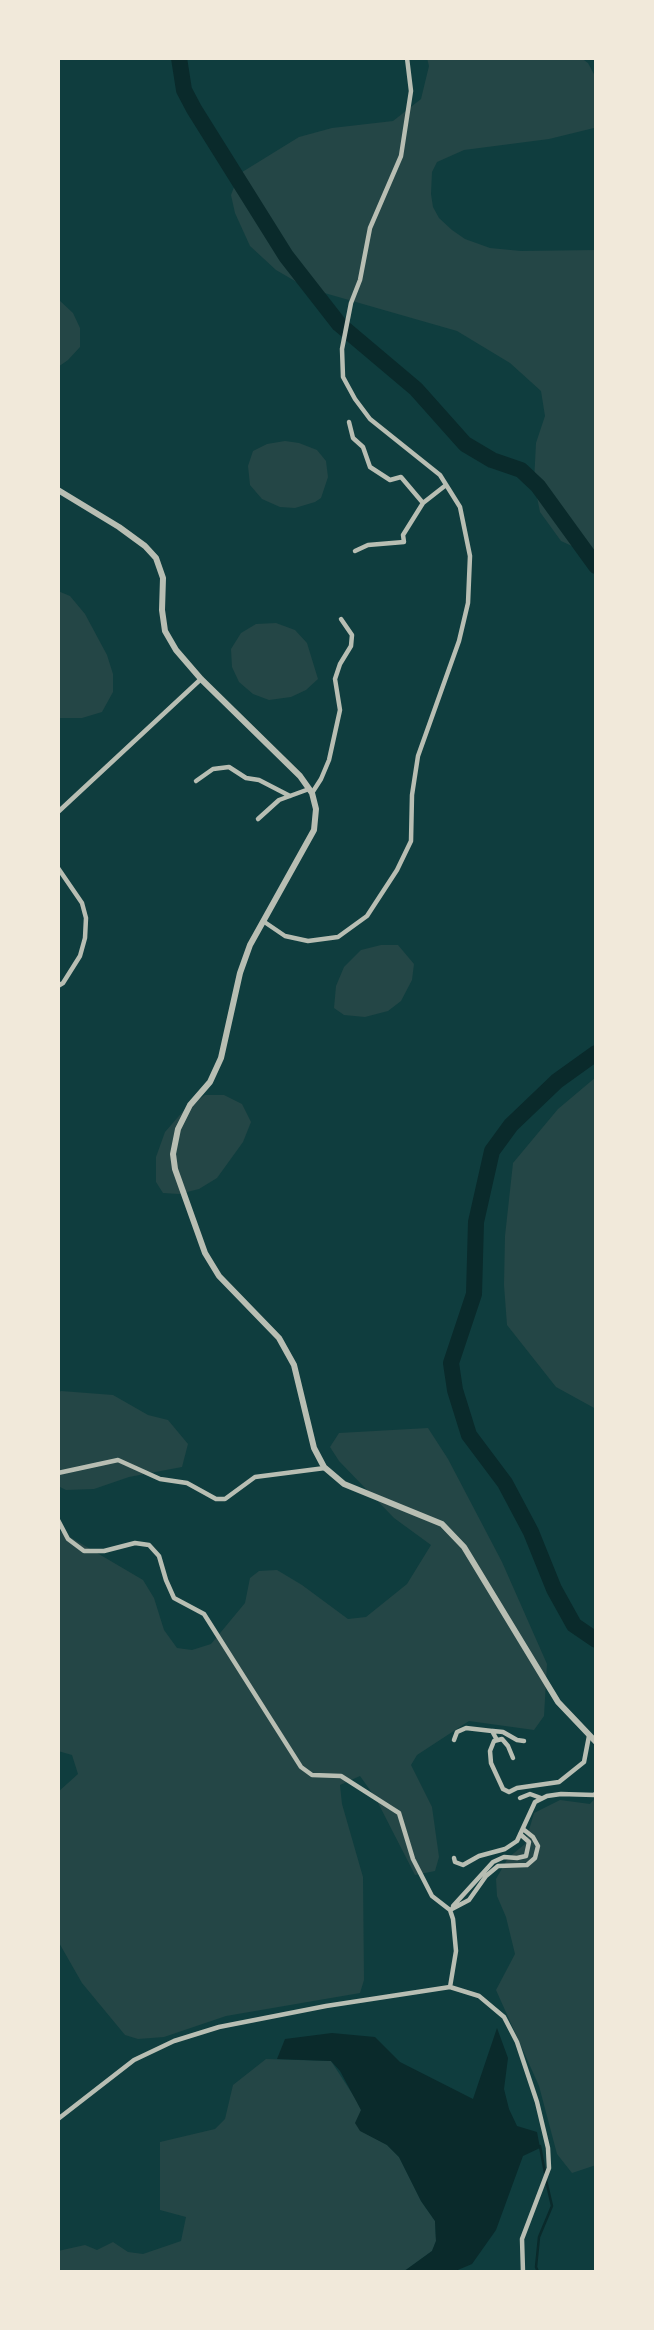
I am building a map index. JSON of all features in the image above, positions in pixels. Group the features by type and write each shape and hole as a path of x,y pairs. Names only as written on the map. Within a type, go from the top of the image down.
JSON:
{"street":[{"path":"263,921 285,936 308,941 338,937 367,916 397,870 411,841 412,794 418,756 459,641 468,603 470,556 460,507 440,475 370,419 343,377 342,349 370,228 401,156 411,91 407,58"},
{"path":"349,422 353,438 363,447 370,467 390,480 401,477 423,503"},
{"path":"355,551 368,545 404,542 403,535 423,503 446,485"},
{"path":"58,490 119,527 145,546 156,558 163,578 162,610 165,631 176,650 201,679 300,776 311,791 316,809 314,830 250,945 240,973 221,1058 210,1082 190,1105 178,1129 173,1154 175,1169 205,1253 219,1276 279,1338 294,1365 314,1448 325,1468 344,1484 442,1524 464,1547 558,1702 596,1742"},
{"path":"258,819 278,800 311,791 321,779 329,760 340,710 335,679 351,646 352,635 341,620"},
{"path":"58,812 201,679"},
{"path":"195,780 213,769 229,767 246,778 259,780 290,796"},
{"path":"58,868 82,903 86,918 85,938 80,956 64,983 58,986"},
{"path":"58,1474 118,1461 160,1479 187,1483 216,1499 225,1499 255,1477 325,1468"},
{"path":"58,1520 68,1539 84,1551 104,1551 135,1543 149,1545 159,1556 174,1598 204,1614 301,1767 312,1775 341,1776 399,1814 413,1859 432,1896 450,1910 456,1951 450,1987"},
{"path":"454,1740 457,1732 466,1728 503,1732 524,1741"},
{"path":"492,1731 497,1740"},
{"path":"513,1758 508,1745 502,1739 494,1741 490,1751 491,1763 503,1789 509,1792 517,1788 559,1782 584,1762 589,1736"},
{"path":"543,1784 544,1797"},
{"path":"454,1858 455,1862 463,1865 479,1856 505,1849 517,1841 535,1802 544,1797 596,1793"},
{"path":"520,1798 530,1794 544,1797"},
{"path":"450,1910 469,1900 486,1876 498,1866 527,1866 534,1858 538,1846 533,1837 521,1831"},
{"path":"450,1910 493,1862 504,1857 526,1856 529,1842 521,1831"},
{"path":"58,2119 134,2060 174,2041 263,2017 450,1987 479,1996 504,2017 517,2042 537,2102 548,2148 549,2168 522,2239 523,2272"}],"shaded area":[{"path":"427,58 581,58 588,63 596,78 594,128 549,139 464,150 437,162 432,172 431,194 433,207 439,218 452,230 465,239 490,248 521,251 596,250 596,557 561,541 540,512 534,482 536,443 545,416 541,391 510,363 457,331 307,288 276,270 250,246 235,213 231,195 239,174 299,137 332,128 393,121 421,99 429,66"},
{"path":"58,299 73,313 80,328 80,347 58,367"},
{"path":"285,441 317,450 326,461 328,477 321,498 315,502 295,508 280,507 262,499 250,485 248,466 253,451 267,444"},
{"path":"58,591 70,596 85,614 107,655 113,674 113,692 102,712 82,718 58,718"},
{"path":"276,623 295,630 307,643 318,679 306,690 291,697 269,700 253,694 239,682 232,667 231,649 241,633 256,624"},
{"path":"381,945 398,945 414,964 412,980 401,1001 388,1011 365,1017 344,1015 334,1008 336,986 344,967 361,950"},
{"path":"596,1077 596,1409 556,1387 507,1325 504,1285 505,1236 513,1163 558,1109"},
{"path":"205,1095 224,1095 242,1104 251,1122 243,1142 217,1178 199,1189 179,1194 163,1193 156,1182 156,1157 165,1132 185,1109"},
{"path":"61,1391 113,1395 148,1415 168,1420 188,1444 182,1467 129,1477 94,1489 66,1490 58,1486 58,1393"},
{"path":"428,1428 448,1459 502,1562 547,1664 544,1716 534,1730 469,1721 417,1755 411,1765 432,1807 439,1857 435,1871 415,1875 375,1797 360,1776 340,1785 342,1804 363,1877 364,1980 360,1993 226,2016 164,2037 138,2039 125,2035 82,1983 58,1941 58,1792 78,1774 72,1755 58,1751 58,1530 143,1580 154,1598 164,1630 177,1648 192,1650 211,1644 245,1603 250,1578 259,1571 277,1570 348,1619 366,1617 407,1584 431,1545 394,1518 339,1461 330,1447 339,1433"},
{"path":"596,1797 596,2165 572,2173 557,2154 539,2086 496,1990 515,1954 506,1917 497,1896 496,1879 508,1858 525,1844 534,1813 560,1800 590,1804"},
{"path":"497,2028 508,2058 504,2089 509,2109 517,2126 537,2132 540,2148 523,2156 496,2230 472,2264 453,2272 403,2272 432,2251 436,2241 435,2221 421,2201 399,2157 387,2145 360,2131 355,2123 361,2110 340,2071 331,2061 277,2059 285,2039 332,2033 375,2037 400,2062 473,2099"},
{"path":"266,2059 331,2061 361,2110 360,2130 387,2145 399,2157 421,2201 435,2221 436,2241 432,2251 403,2272 58,2272 58,2251 85,2245 97,2250 113,2242 128,2252 143,2254 181,2241 186,2217 160,2210 160,2142 215,2129 225,2119 233,2085"}],"waterway":[{"path":"179,58 184,90 194,109 286,256 339,324 416,389 465,444 492,460 521,470 538,486 596,566"},
{"path":"596,1053 557,1081 511,1125 492,1151 476,1222 474,1294 451,1363 455,1390 469,1435 505,1483 531,1532 554,1589 574,1625 596,1640"},
{"path":"540,2146 545,2173"},
{"path":"538,2272 536,2267 539,2237 552,2206 546,2180"}]}
